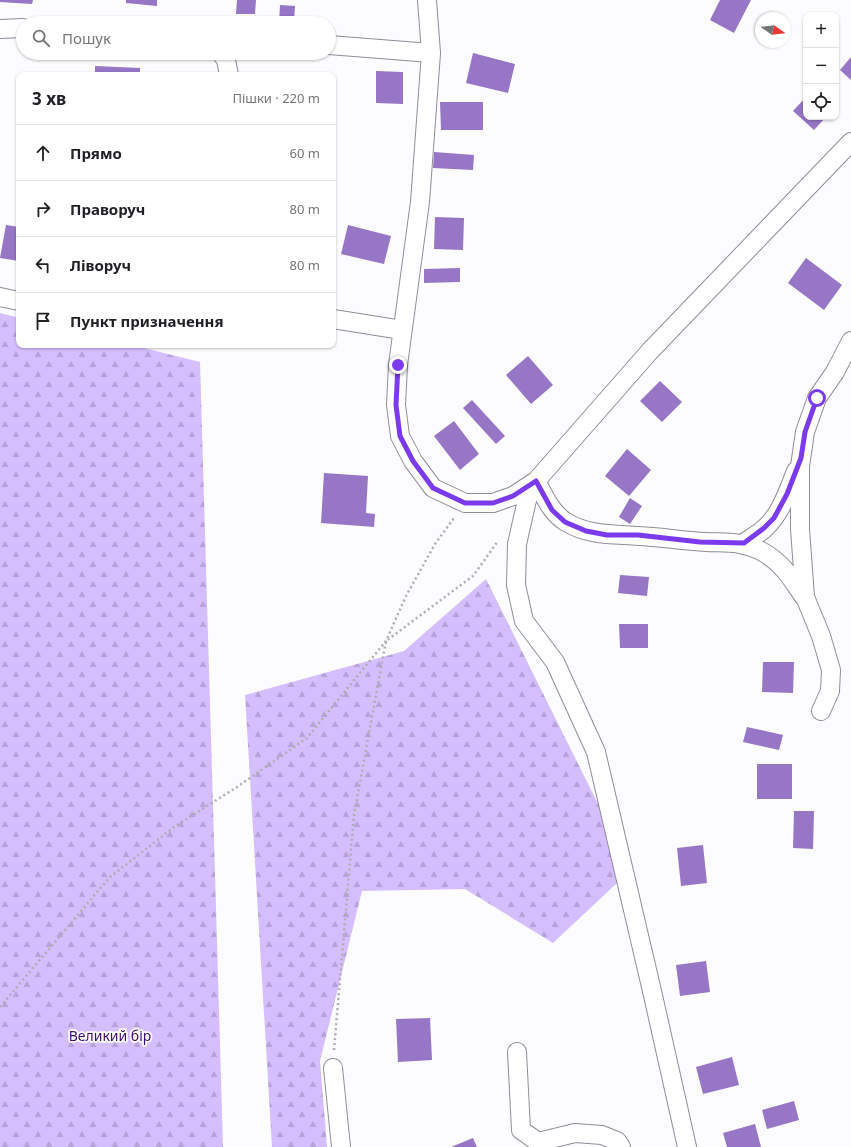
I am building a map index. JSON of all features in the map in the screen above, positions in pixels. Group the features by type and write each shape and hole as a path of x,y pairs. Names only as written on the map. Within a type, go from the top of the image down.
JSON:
{"street":[{"path":"427,0 432,53 420,202 402,330 396,405 400,436 413,461 433,488 465,503 493,503 513,496 536,481 650,351 851,142"},
{"path":"0,29 16,28"},
{"path":"336,46 432,53"},
{"path":"226,60 228,72"},
{"path":"0,297 16,300"},
{"path":"336,319 402,330"},
{"path":"805,597 800,529 801,458 805,432 817,398 835,372 851,341"},
{"path":"744,543 764,528 774,518 787,494 801,458"},
{"path":"536,481 552,510 565,522 586,531 607,535 638,535 700,542 744,543 762,551 781,564 805,597 821,636 831,670 830,691 821,711"},
{"path":"536,481 528,500 517,544 516,585 522,614 524,621 555,662 596,752 646,962 687,1147"},
{"path":"517,1052 521,1130 538,1142 575,1133 602,1135 617,1141 621,1147"},
{"path":"333,1068 342,1147"}],"path":[{"path":"333,1068 354,815 386,641 409,590 436,544 465,503"},
{"path":"0,1008 109,878 174,827 237,787 307,738 386,641 473,576 500,538"}],"green space":[{"name":"Великий бір","path":"0,313 16,317 16,348 144,348 200,362 223,1147 0,1147"},
{"path":"486,579 631,870 553,943 465,889 362,891 320,1061 327,1147 272,1147 245,695 404,651"}],"building":[{"path":"0,0 33,0 32,4 0,2"},
{"path":"126,0 157,0 157,6 126,3"},
{"path":"237,0 256,0 255,14 236,14"},
{"path":"720,0 751,0 734,33 710,20"},
{"path":"280,5 295,6 294,16 279,16"},
{"path":"473,53 515,64 508,93 466,83"},
{"path":"851,57 851,80 840,70"},
{"path":"95,66 140,68 140,72 95,72"},
{"path":"376,71 403,72 403,104 376,103"},
{"path":"803,100 803,120 823,120 814,130 793,111"},
{"path":"440,102 483,102 483,130 441,130"},
{"path":"434,152 474,155 473,170 433,168"},
{"path":"435,217 464,218 463,250 434,249"},
{"path":"6,225 16,227 16,261 0,258"},
{"path":"348,225 391,236 384,264 341,254"},
{"path":"806,258 842,285 824,310 788,283"},
{"path":"460,268 460,282 424,283 424,269"},
{"path":"528,356 553,385 531,404 506,375"},
{"path":"660,381 682,402 662,422 640,401"},
{"path":"472,400 505,436 496,444 463,408"},
{"path":"454,421 479,454 460,470 434,436"},
{"path":"627,449 651,470 629,496 605,476"},
{"path":"324,473 368,476 366,513 375,514 374,527 321,523"},
{"path":"630,498 642,506 630,524 619,517"},
{"path":"620,575 649,577 647,596 618,593"},
{"path":"619,624 648,624 648,648 620,648"},
{"path":"763,662 794,662 793,693 762,692"},
{"path":"747,727 783,735 779,750 743,742"},
{"path":"757,764 792,764 792,799 757,799"},
{"path":"794,811 814,811 813,849 793,848"},
{"path":"703,845 707,883 681,886 677,848"},
{"path":"706,961 710,992 680,996 676,965"},
{"path":"430,1018 432,1060 398,1062 396,1019"},
{"path":"732,1057 739,1085 703,1094 696,1067"},
{"path":"794,1101 799,1120 767,1129 762,1110"},
{"path":"755,1124 761,1147 727,1147 723,1133"},
{"path":"473,1138 477,1147 451,1147"}],"route":[{"path":"398,365 396,405 400,436 413,461 433,488 465,503 493,503 513,496 536,481 552,510 565,522 586,531 607,535 638,535 700,542 744,543 764,528 774,518 787,494 801,458 805,432 817,398"}]}
